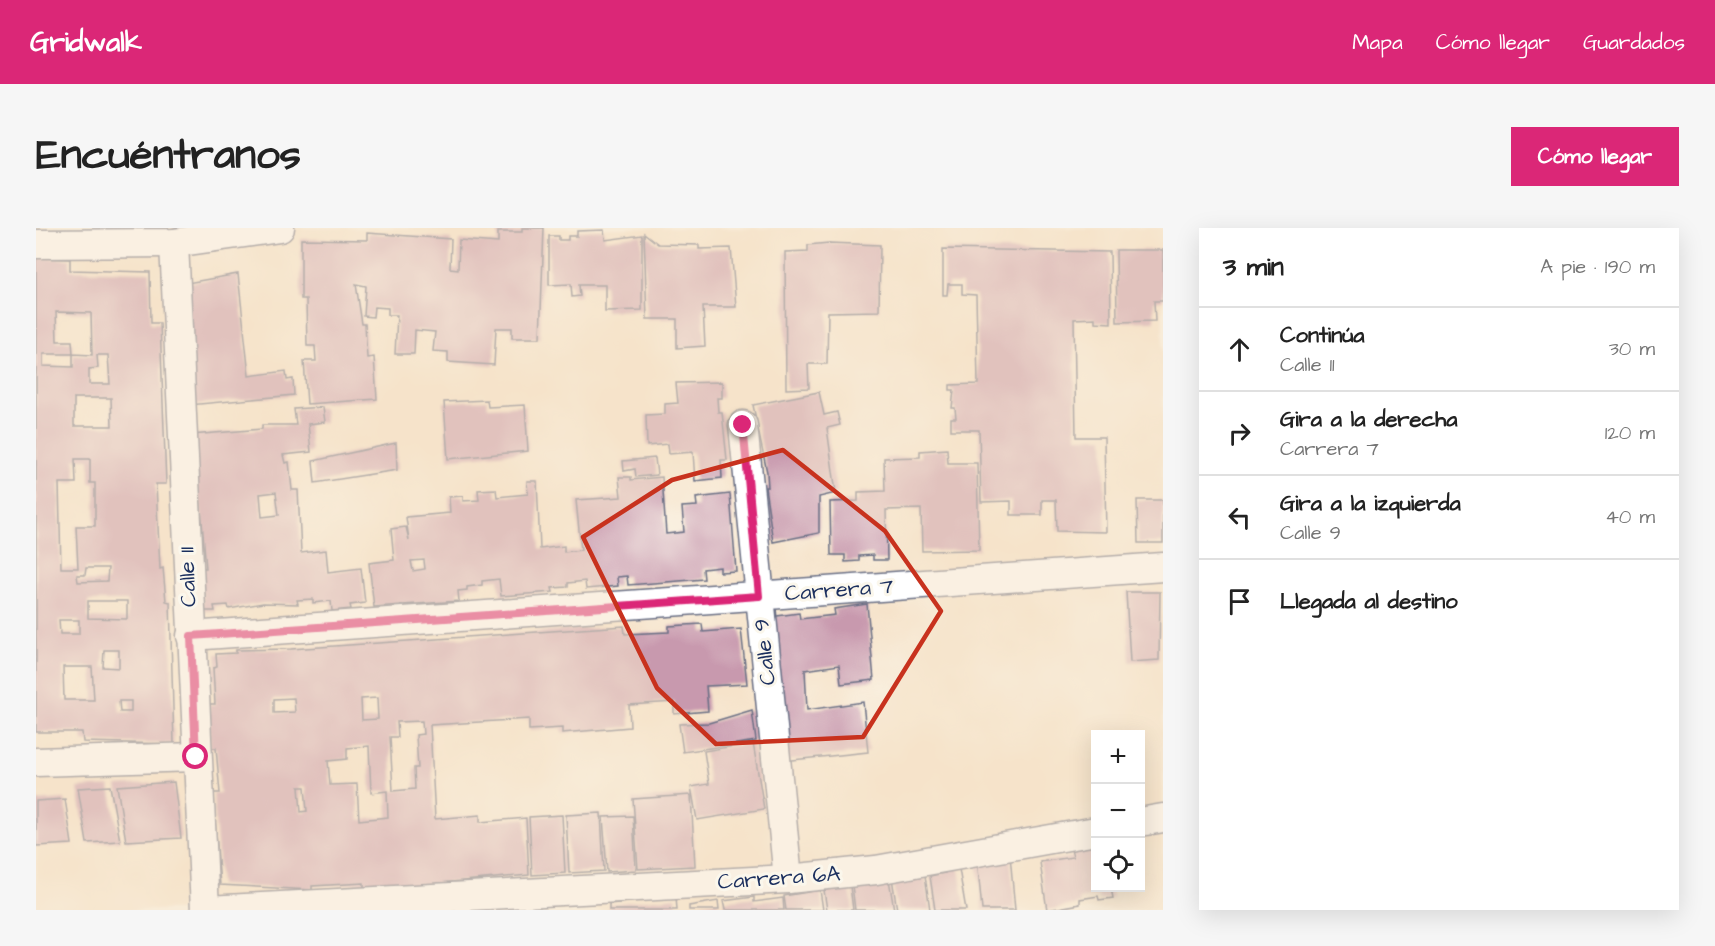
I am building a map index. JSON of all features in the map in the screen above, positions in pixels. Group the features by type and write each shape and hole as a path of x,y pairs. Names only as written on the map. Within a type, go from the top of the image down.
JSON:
{"street":[{"path":"36,244 174,243 280,228"},
{"name":"Calle 11","path":"174,243 196,757 206,910"},
{"name":"Calle 9","path":"743,425 788,879"},
{"name":"Carrera 7","path":"191,636 1163,567"},
{"path":"36,762 196,757"},
{"path":"1145,821 1163,818"},
{"name":"Carrera 6A","path":"206,910 788,879 876,870 1091,832"}],"highlighted area":[{"path":"783,450 885,531 941,611 863,737 716,744 657,688 583,537 672,480"}],"building":[{"path":"522,228 544,228 540,338 512,338 512,328 496,328 494,365 448,362 448,352 433,351 435,332 415,330 414,354 395,354 397,315 388,315 388,308 374,307 373,317 364,316 366,286 356,284 362,324 365,324 367,358 374,357 377,399 307,404 304,361 316,361 315,346 307,346 306,299 301,299 301,239 367,240 367,233 451,239 450,268 458,269 459,240 498,243 498,232 522,232"},
{"path":"604,230 605,240 642,235 642,310 605,311 605,285 579,285 580,296 572,297 571,284 549,285 549,236 559,236 559,240 568,240 568,236 577,236 577,231"},
{"path":"644,233 658,244 699,245 699,249 731,248 736,307 703,307 705,346 677,348 677,319 647,319"},
{"path":"829,243 880,245 879,311 828,312 827,364 808,364 809,388 786,389 785,252 808,251 808,245"},
{"path":"943,249 1110,252 1111,323 1095,322 1095,318 1074,319 1076,437 1104,437 1106,532 1057,531 1056,500 1042,500 1042,515 1011,515 1011,501 981,502 979,430 951,430 951,418 956,418 955,408 952,408 954,390 950,390 950,385 978,384 976,295 962,294 962,284 948,284 947,295 943,295"},
{"path":"1116,250 1163,250 1163,301 1154,301 1155,321 1117,322"},
{"path":"36,258 70,259 70,270 150,272 151,323 160,323 166,484 156,484 160,569 163,568 166,601 170,602 174,744 83,742 82,732 36,732","holes":["56,312 91,313 92,355 73,354 72,341 57,341","43,354 73,354 73,367 43,366","97,355 108,355 110,384 89,384 89,369 98,368","74,398 111,398 112,426 74,426","75,459 90,459 90,483 95,483 95,526 76,526 78,568 61,568 59,483 76,483","86,568 108,568 107,581 78,582 77,575 85,575","88,601 127,601 127,619 88,618","59,620 79,620 79,634 60,634","104,650 119,650 119,668 103,667","63,667 92,667 94,700 64,700","119,701 131,701 131,712 120,712"]},
{"path":"238,274 249,376 286,371 287,380 293,379 294,395 189,405 181,284"},
{"path":"722,382 722,398 717,398 718,412 722,412 727,460 721,460 722,478 695,481 693,452 669,454 668,444 647,446 646,415 665,414 665,404 678,403 676,383"},
{"path":"819,392 824,415 837,412 840,425 827,428 836,493 819,497 819,533 773,542 765,487 768,487 767,472 753,405"},
{"path":"487,400 488,407 525,405 528,451 448,459 444,402"},
{"path":"323,407 325,422 308,424 311,452 283,455 285,463 289,462 292,490 298,490 301,553 326,550 328,572 361,568 365,603 350,605 351,609 332,611 331,601 313,603 313,599 297,600 298,604 263,603 229,609 228,605 214,606 215,611 204,611 200,568 206,568 200,498 195,499 191,435 262,429 262,425 296,425 294,409","holes":["276,492 279,515 262,517 260,494"]},
{"path":"396,443 397,470 315,483 313,461"},
{"path":"947,449 948,463 977,463 979,550 922,551 921,509 886,510 887,560 873,560 873,555 859,556 859,561 845,562 845,555 831,555 830,502 858,501 858,492 885,491 884,458 920,457 920,451"},
{"path":"655,458 657,475 636,477 635,469 624,471 623,461"},
{"path":"619,477 631,477 631,480 662,477 666,534 684,532 682,507 697,506 696,498 730,494 736,571 720,572 720,567 703,569 704,579 628,585 627,576 617,577 618,586 586,589 585,581 568,583 568,587 552,588 553,592 501,596 499,579 482,581 482,585 458,591 459,601 374,607 369,563 394,560 391,529 406,527 409,540 406,517 450,513 449,497 463,496 463,501 479,500 478,490 496,489 497,497 528,494 527,481 537,481 540,549 564,546 564,552 581,550 576,500 621,497","holes":["424,560 425,569 413,571 411,561"]},
{"path":"1137,500 1163,500 1163,543 1138,543"},
{"path":"1126,592 1160,592 1159,660 1130,662"},
{"path":"867,604 874,680 841,684 839,665 805,670 807,710 863,702 868,752 783,761 770,617 799,613 800,619 835,615 834,609"},
{"path":"702,624 703,632 741,629 747,684 706,686 708,711 674,714 674,702 629,705 630,727 562,733 562,728 529,730 529,719 430,725 435,819 480,815 480,822 526,818 529,875 364,890 364,883 312,886 312,890 220,885 213,793 220,793 216,748 210,748 209,704 215,704 213,668 217,667 216,654 236,653 236,650 291,649 624,626 625,634 669,632 669,626","holes":["294,698 295,712 274,713 274,699","377,698 378,719 362,720 361,699","422,721 423,734 416,735 418,768 414,768 415,789 393,791 390,737 398,737 397,722","369,746 371,793 387,791 388,817 359,820 357,784 330,785 328,761 347,759 347,748","299,787 305,787 307,811 301,812"]},
{"path":"752,710 756,741 683,752 679,724 709,723"},
{"path":"753,743 764,809 697,820 691,787 709,784 704,751"},
{"path":"174,782 181,838 126,841 117,786"},
{"path":"110,786 120,841 87,843 78,788"},
{"path":"691,795 695,866 638,869 633,799"},
{"path":"65,799 72,844 36,846 36,801"},
{"path":"601,813 604,871 569,873 566,815"},
{"path":"562,815 565,873 532,875 529,817"},
{"path":"633,816 636,870 607,872 603,817"},
{"path":"1091,842 1091,892 1112,892 1113,898 1099,900 1098,896 1080,899 1080,904 1047,910 1040,862 1073,857 1070,845"},
{"path":"1010,855 1015,910 982,910 977,858"},
{"path":"958,863 966,910 935,910 930,876 945,873 943,865"},
{"path":"924,868 930,910 897,910 892,878"},
{"path":"889,879 894,910 855,910 852,885"},
{"path":"850,886 853,910 827,910 824,890"},
{"path":"820,890 823,910 786,910 784,896"},
{"path":"676,897 677,910 609,910 609,904"},
{"path":"754,897 754,902 783,898 784,910 725,910 723,901"},
{"path":"718,901 719,910 689,910 689,906"}],"route":[{"path":"196,757 191,636 759,596 743,425"}]}
